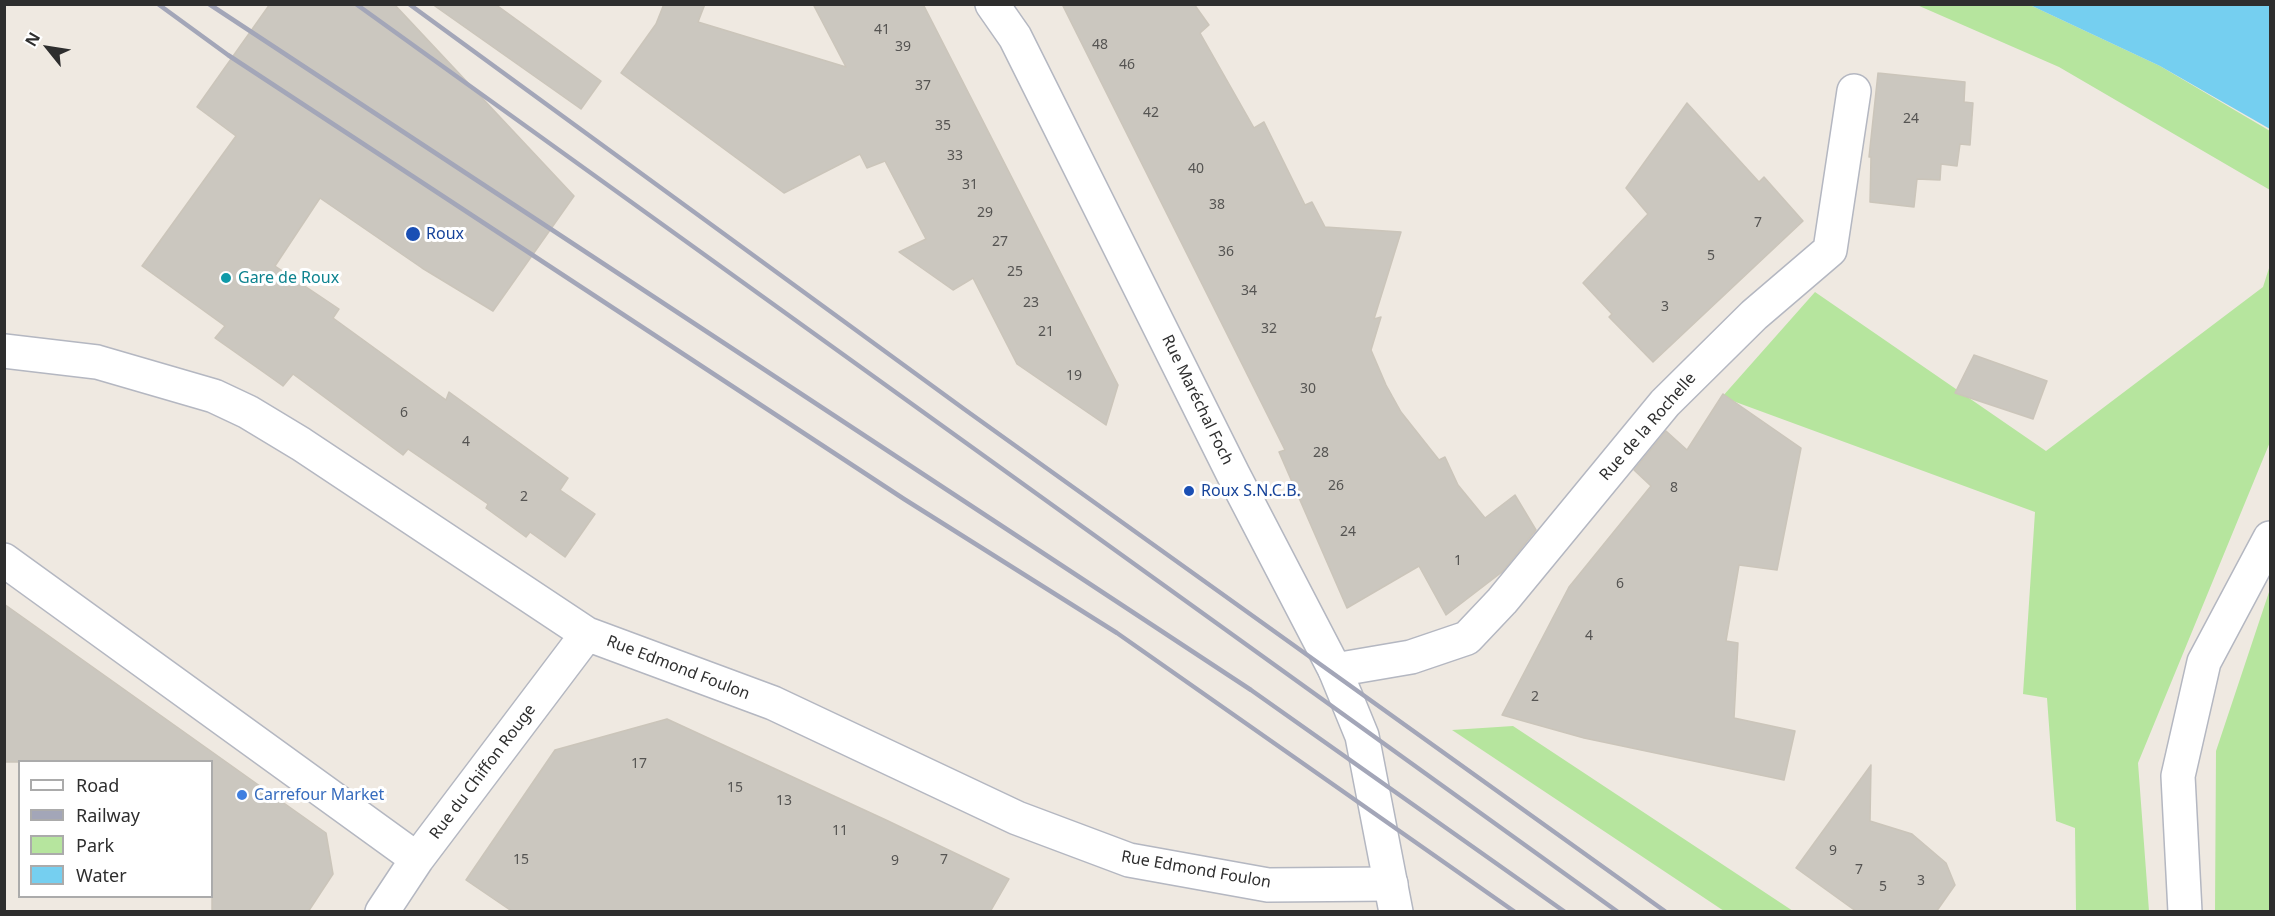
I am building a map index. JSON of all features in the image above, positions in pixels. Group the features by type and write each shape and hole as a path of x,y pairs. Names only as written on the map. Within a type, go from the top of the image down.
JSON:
{"street":[{"name":"Rue Maréchal Foch","path":"992,4 1015,37 1233,474 1335,670 1362,736 1394,898"},
{"name":"Rue de la Rochelle","path":"1335,670 1411,657 1467,638 1502,601 1665,403 1754,315 1830,250 1854,91"},
{"name":"Rue Edmond Foulon","path":"4,351 97,362 214,396 248,412 587,634 773,703 1017,818 1129,860 1268,885 1394,898"},
{"path":"2185,912 2178,776 2183,753 2204,662 2271,538"},
{"path":"4,560 417,859"},
{"name":"Rue du Chiffon Rouge","path":"382,912 417,859 587,634"}],"green space":[{"path":"1917,5 2030,5 2160,66 2270,131 2270,190 2059,67"},
{"path":"2270,265 2270,442 2138,763 2149,911 2076,911 2075,828 2056,821 2047,698 2023,694 2035,512 1722,397 1815,292 2046,451 2263,287"},
{"path":"2270,589 2270,911 2215,911 2216,751"},
{"path":"1513,726 1793,911 1724,911 1452,730"}],"water":[{"path":"2030,5 2270,5 2270,129 2160,66"}],"building":[{"path":"270,4 394,4 574,196 493,311 422,268 320,198 275,266 339,309 333,318 446,400 449,392 568,478 560,490 595,514 565,557 530,532 526,537 486,508 488,504 408,449 403,455 293,374 283,386 215,338 225,326 142,266 236,136 197,107"},
{"path":"432,4 495,4 601,81 581,109"},
{"path":"664,4 705,4 698,22 846,67 813,4 923,4 1118,385 1106,425 1017,364 973,278 953,290 899,252 926,239 885,161 867,168 860,154 784,193 621,73 656,24"},
{"path":"1062,4 1194,4 1209,25 1200,33 1254,128 1264,122 1305,205 1312,202 1325,227 1401,232 1374,319 1381,317 1371,350 1386,385 1401,412 1439,460 1445,457 1458,485 1485,518 1515,495 1536,530 1502,572 1446,615 1419,566 1347,608 1279,452 1285,450"},
{"path":"1878,73 1965,82 1964,102 1973,103 1970,145 1960,144 1957,166 1941,164 1940,180 1917,179 1914,207 1870,202 1871,157 1869,157"},
{"path":"1687,103 1759,182 1764,177 1803,221 1653,362 1609,317 1612,314 1583,283 1648,214 1626,188"},
{"path":"1974,355 2047,381 2033,419 1955,393"},
{"path":"1723,394 1801,448 1777,570 1739,565 1726,641 1738,643 1734,718 1795,731 1784,780 1584,738 1502,715 1569,587 1651,486 1634,470 1666,431 1687,450"},
{"name":"Carrefour Market","path":"4,604 326,833 333,874 308,912 212,912 213,760 18,760 18,762 4,762"},
{"path":"667,719 1009,879 990,912 513,912 466,880 555,750"},
{"path":"1871,765 1870,821 1912,834 1946,863 1955,885 1936,912 1857,912 1796,868"}],"railway":[{"path":"158,4 228,55 904,499 1117,633 1515,912"},
{"path":"209,4 1251,690 1565,912"},
{"path":"356,4 1618,912"},
{"path":"409,4 964,409 1666,912"}],"place":[{"name":"Roux","path":"413,234"},
{"name":"Gare de Roux","path":"226,278"},
{"name":"Roux S.N.C.B.","path":"1189,491"},
{"name":"Carrefour Market","path":"242,795"}]}
